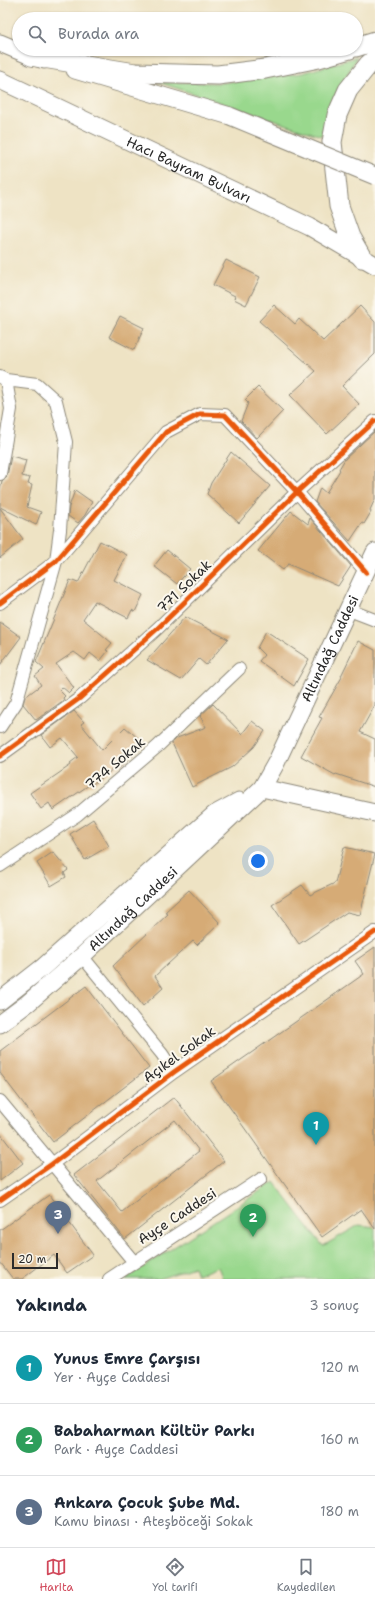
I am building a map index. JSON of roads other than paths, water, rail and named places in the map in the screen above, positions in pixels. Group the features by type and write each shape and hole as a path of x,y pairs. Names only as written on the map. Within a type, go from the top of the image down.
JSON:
{"main road":[{"path":"363,45 375,41"},
{"path":"0,43 12,48"},
{"path":"31,56 135,73 218,75 273,68 326,56"},
{"path":"31,56 230,116 375,176"},
{"path":"369,261 350,237 339,206 332,142 337,115 348,90 369,64 375,59"},
{"name":"Hacı Bayram Bulvarı","path":"0,80 310,227 369,261"},
{"name":"Altındağ Caddesi","path":"0,1024 28,1003 82,956 262,788 276,763 375,552"},
{"path":"262,788 375,813"},
{"name":"Altındağ Caddesi","path":"0,1001 42,968 200,826 228,806 262,788"}],"street":[{"path":"0,474 11,409 3,379 37,384 56,401 66,442 60,530 56,561 16,703 0,727"},
{"path":"0,609 3,601 56,561 166,432 200,414 225,415 297,492 366,572"},
{"name":"771 Sokak","path":"0,756 80,698 158,628 297,492 375,421"},
{"path":"349,610 375,620"},
{"name":"774 Sokak","path":"0,866 77,814 158,747 239,669"},
{"name":"Açıkel Sokak","path":"0,1200 52,1164 174,1072 375,932"},
{"path":"82,956 162,1054 174,1072"},
{"path":"0,1101 134,1262"},
{"name":"Ayçe Caddesi","path":"109,1279 261,1179"}],"place":[{"name":"Yunus Emre Çarşısı","path":"316,1145"},
{"name":"Ankara Çocuk Şube Md.","path":"58,1234"},
{"name":"Babaharman Kültür Parkı","path":"253,1237"}]}
